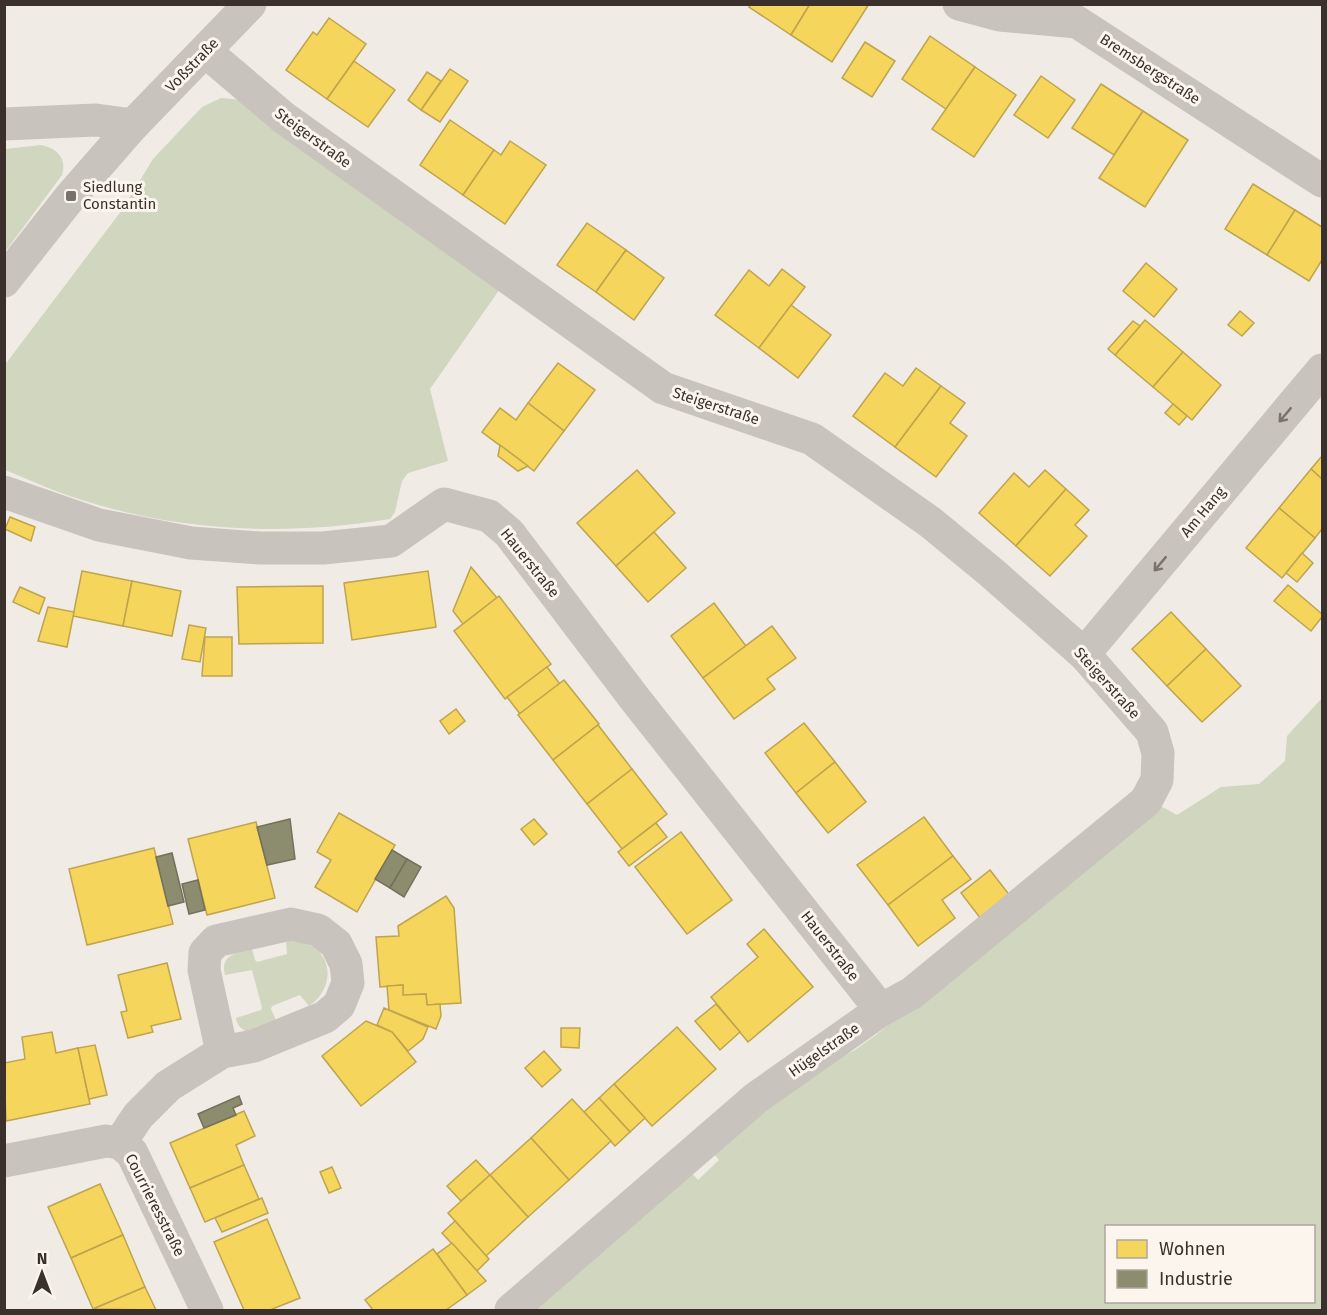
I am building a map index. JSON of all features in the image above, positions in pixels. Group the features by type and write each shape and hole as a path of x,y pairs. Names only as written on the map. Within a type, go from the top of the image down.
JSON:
{"street":[{"name":"Voßstraße","path":"4,281 71,196 133,125 250,4"},
{"name":"Bremsbergstraße","path":"959,4 1000,15 1077,22 1323,181"},
{"name":"Steigerstraße","path":"205,51 284,118 663,388 812,439 930,522 1084,654 1152,732 1158,753 1157,780 1146,801"},
{"path":"4,124 96,120 133,125"},
{"name":"Am Hang","path":"1084,654 1323,370"},
{"name":"Hauerstraße","path":"4,492 99,525 191,543 260,548 323,548 391,541 444,504 489,516 509,533 635,699 880,1010"},
{"name":"Hügelstraße","path":"511,1311 756,1098 880,1010 912,993 1146,801"},
{"path":"120,1143 138,1116 168,1086 222,1052 254,1046 325,1017 339,1005 348,983 346,964 336,944 318,930 291,924 216,941 205,953 204,970 222,1052"},
{"name":"Courrieresstraße","path":"4,1161 106,1141 120,1143 132,1153 207,1311"}],"green space":[{"path":"221,98 244,100 502,286 430,389 448,461 408,473 402,481 395,512 390,519 312,528 234,528 196,525 119,511 52,490 5,470 4,366 122,210 153,159 202,107"},
{"path":"41,145 52,149 62,159 62,175 5,252 5,149"},
{"path":"1322,698 1322,1310 519,1310 687,1168 698,1180 719,1160 709,1148 821,1067 855,1050 876,1035 1157,804 1177,815 1221,787 1259,784 1285,761 1287,736"},
{"path":"296,940 315,948 325,960 328,975 324,989 309,1006 300,995 272,1006 276,1020 245,1031 238,1025 236,1018 262,1008 252,970 225,975 224,968 227,959 252,949 257,962 287,954 286,941"}],"building: Wohnen":[{"path":"751,4 810,4 791,35 749,7"},
{"path":"810,4 869,4 832,62 791,35"},
{"path":"329,18 366,44 327,99 286,70 313,32 317,35"},
{"path":"930,36 975,67 946,109 902,79"},
{"path":"865,42 895,61 872,97 842,78"},
{"path":"354,61 395,90 368,127 327,99"},
{"path":"975,67 1016,95 974,157 932,129"},
{"path":"450,69 468,81 440,122 421,110"},
{"path":"427,72 441,81 421,110 408,100"},
{"path":"1041,76 1075,100 1048,138 1014,115"},
{"path":"1101,84 1143,111 1114,155 1072,128"},
{"path":"1143,111 1188,140 1145,207 1099,178"},
{"path":"450,120 494,150 463,195 420,165"},
{"path":"510,141 546,165 505,224 463,195 494,150 501,155"},
{"path":"1253,184 1295,210 1267,255 1225,229"},
{"path":"1295,210 1322,227 1322,260 1309,281 1267,255"},
{"path":"587,223 626,250 596,292 557,265"},
{"path":"626,250 664,278 634,320 596,292"},
{"path":"1146,263 1177,289 1154,317 1123,291"},
{"path":"782,269 805,287 759,348 715,315 749,270 769,286"},
{"path":"791,305 831,335 798,378 759,348"},
{"path":"1240,311 1254,323 1242,336 1228,325"},
{"path":"1145,320 1183,352 1153,387 1115,355"},
{"path":"1133,321 1140,326 1115,355 1108,349"},
{"path":"1183,352 1221,385 1192,420 1153,387"},
{"path":"558,363 595,390 564,431 528,403"},
{"path":"916,368 941,386 895,447 853,416 885,373 903,386"},
{"path":"941,386 965,403 950,423 967,436 936,477 895,447"},
{"path":"528,403 564,431 534,471 482,432 500,408 516,420"},
{"path":"1173,404 1187,416 1179,425 1165,413"},
{"path":"500,445 528,466 518,471 498,456"},
{"path":"1322,456 1322,479 1311,469"},
{"path":"1311,469 1322,479 1322,529 1315,538 1279,508"},
{"path":"637,470 675,513 616,566 577,523"},
{"path":"1045,470 1066,489 1016,546 979,513 1014,473 1029,487"},
{"path":"1066,489 1089,510 1075,525 1087,536 1050,576 1016,546"},
{"path":"1279,508 1315,538 1282,578 1246,548"},
{"path":"10,517 35,527 31,541 5,529"},
{"path":"654,532 686,568 648,602 616,566"},
{"path":"1302,553 1313,563 1297,582 1286,573"},
{"path":"471,567 497,598 463,624 453,611"},
{"path":"82,571 132,581 123,626 73,616"},
{"path":"428,571 436,627 352,640 344,583"},
{"path":"132,581 181,591 172,636 123,626"},
{"path":"1288,585 1322,614 1311,631 1274,601"},
{"path":"323,586 323,643 239,644 237,587"},
{"path":"20,587 45,598 39,614 13,602"},
{"path":"499,596 551,664 505,699 454,631"},
{"path":"714,603 746,646 703,678 671,636"},
{"path":"48,607 74,612 67,647 38,641"},
{"path":"1171,612 1206,649 1167,686 1132,649"},
{"path":"189,625 206,628 200,662 182,659"},
{"path":"772,626 796,658 767,679 775,689 734,719 703,678"},
{"path":"205,637 232,637 232,676 202,676"},
{"path":"1206,649 1241,686 1202,722 1167,686"},
{"path":"547,667 560,684 520,714 507,697"},
{"path":"564,680 599,724 553,760 518,715"},
{"path":"456,709 465,721 449,734 440,721"},
{"path":"804,723 835,762 796,793 765,753"},
{"path":"598,725 632,769 587,804 553,760"},
{"path":"835,762 866,802 828,833 796,793"},
{"path":"632,769 667,814 622,849 587,804"},
{"path":"339,813 395,845 357,912 315,887 331,860 317,852"},
{"path":"924,817 953,856 888,905 857,865"},
{"path":"534,819 547,834 534,845 521,829"},
{"path":"256,822 275,898 207,915 188,839"},
{"path":"656,823 667,837 629,866 618,852"},
{"path":"681,832 732,900 687,934 635,867"},
{"path":"154,848 173,924 87,945 69,869"},
{"path":"953,856 971,879 942,900 955,918 918,946 888,905"},
{"path":"990,870 1011,897 981,919 961,893"},
{"path":"446,896 454,908 461,1003 427,1005 426,994 403,995 403,985 380,987 376,937 399,936 398,926"},
{"path":"764,929 813,987 748,1042 711,997 758,957 747,944"},
{"path":"167,963 181,1019 151,1026 153,1032 128,1038 121,1012 127,1011 118,975"},
{"path":"403,985 403,995 426,994 427,1005 440,1004 441,1016 436,1029 389,1010 387,986"},
{"path":"716,1004 740,1032 720,1050 695,1021"},
{"path":"384,1008 428,1027 423,1039 408,1051 392,1032 377,1025"},
{"path":"366,1021 392,1032 416,1062 361,1106 322,1056"},
{"path":"677,1027 716,1069 652,1126 614,1084"},
{"path":"561,1028 580,1028 579,1048 561,1047"},
{"path":"52,1032 56,1053 78,1048 90,1104 6,1121 4,1063 25,1059 22,1037"},
{"path":"95,1045 107,1095 89,1099 78,1048"},
{"path":"544,1051 561,1070 542,1087 525,1068"},
{"path":"614,1084 645,1118 630,1132 599,1098"},
{"path":"599,1098 630,1132 615,1146 584,1112"},
{"path":"572,1099 611,1141 569,1180 531,1138"},
{"path":"244,1111 255,1136 236,1145 244,1165 190,1188 170,1143"},
{"path":"531,1138 569,1180 528,1217 490,1175"},
{"path":"476,1160 490,1175 461,1201 447,1186"},
{"path":"244,1165 259,1199 205,1222 190,1188"},
{"path":"332,1167 341,1188 329,1193 320,1172"},
{"path":"490,1175 528,1217 486,1256 448,1213"},
{"path":"100,1184 123,1235 71,1258 48,1207"},
{"path":"262,1198 268,1213 222,1232 215,1218"},
{"path":"267,1219 300,1298 270,1310 244,1310 214,1242"},
{"path":"455,1221 489,1259 477,1271 442,1233"},
{"path":"123,1235 145,1287 93,1309 71,1258"},
{"path":"452,1243 486,1281 467,1295 437,1254"},
{"path":"433,1249 467,1295 446,1310 373,1310 365,1300"},
{"path":"145,1287 156,1310 93,1309"}],"building: Industrie":[{"path":"290,819 295,859 267,865 257,827"},
{"path":"392,850 407,859 390,888 375,879"},
{"path":"172,853 184,902 168,906 156,857"},
{"path":"407,859 421,867 404,897 390,888"},
{"path":"198,880 205,910 189,914 182,884"},
{"path":"239,1096 242,1104 233,1108 236,1115 204,1128 198,1114"}],"place":[{"name":"Siedlung Constantin","path":"71,196"}]}
